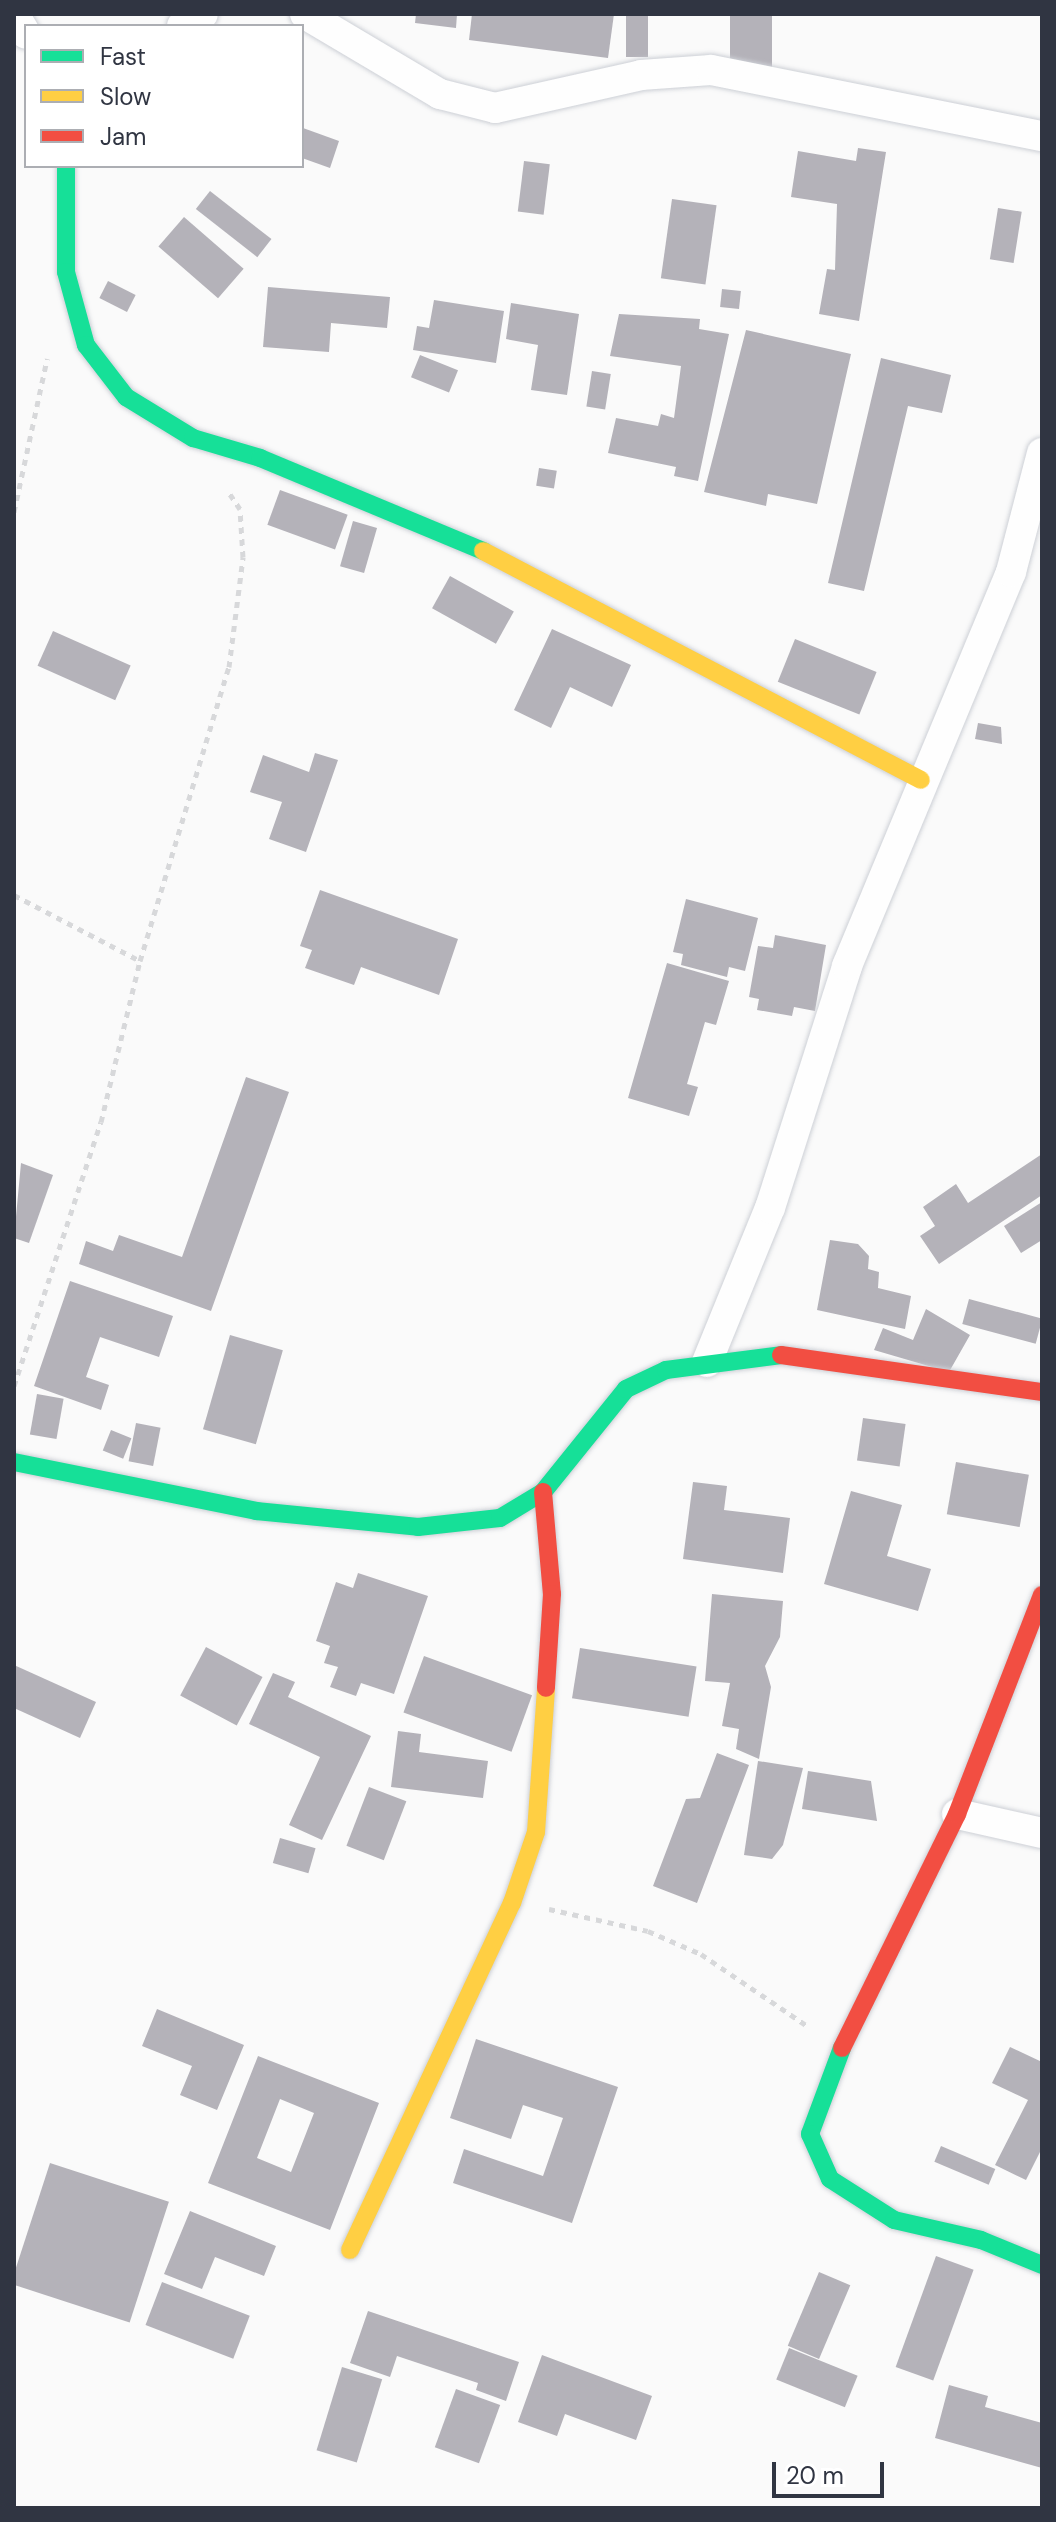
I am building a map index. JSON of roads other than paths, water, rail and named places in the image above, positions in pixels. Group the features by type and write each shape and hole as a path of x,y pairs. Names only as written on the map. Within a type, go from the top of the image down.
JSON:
{"street":[{"path":"186,24 203,14"},
{"path":"305,14 440,94 495,108 641,75 711,70 1042,136"},
{"path":"66,168 66,272 86,345 126,397 193,438 260,458 513,564 921,780"},
{"path":"707,1362 770,1208 837,993 921,780 986,638 1036,514 1042,453"},
{"path":"14,1462 256,1511 418,1527 500,1518 543,1492 626,1389 707,1362 770,1354 858,1361 1042,1392"},
{"path":"350,2250 512,1903 536,1832 544,1769 552,1594 543,1492"},
{"path":"1042,1595 957,1814 843,2044 810,2134 830,2179 894,2220 981,2240 1042,2265"},
{"path":"957,1814 1042,1833"}]}
